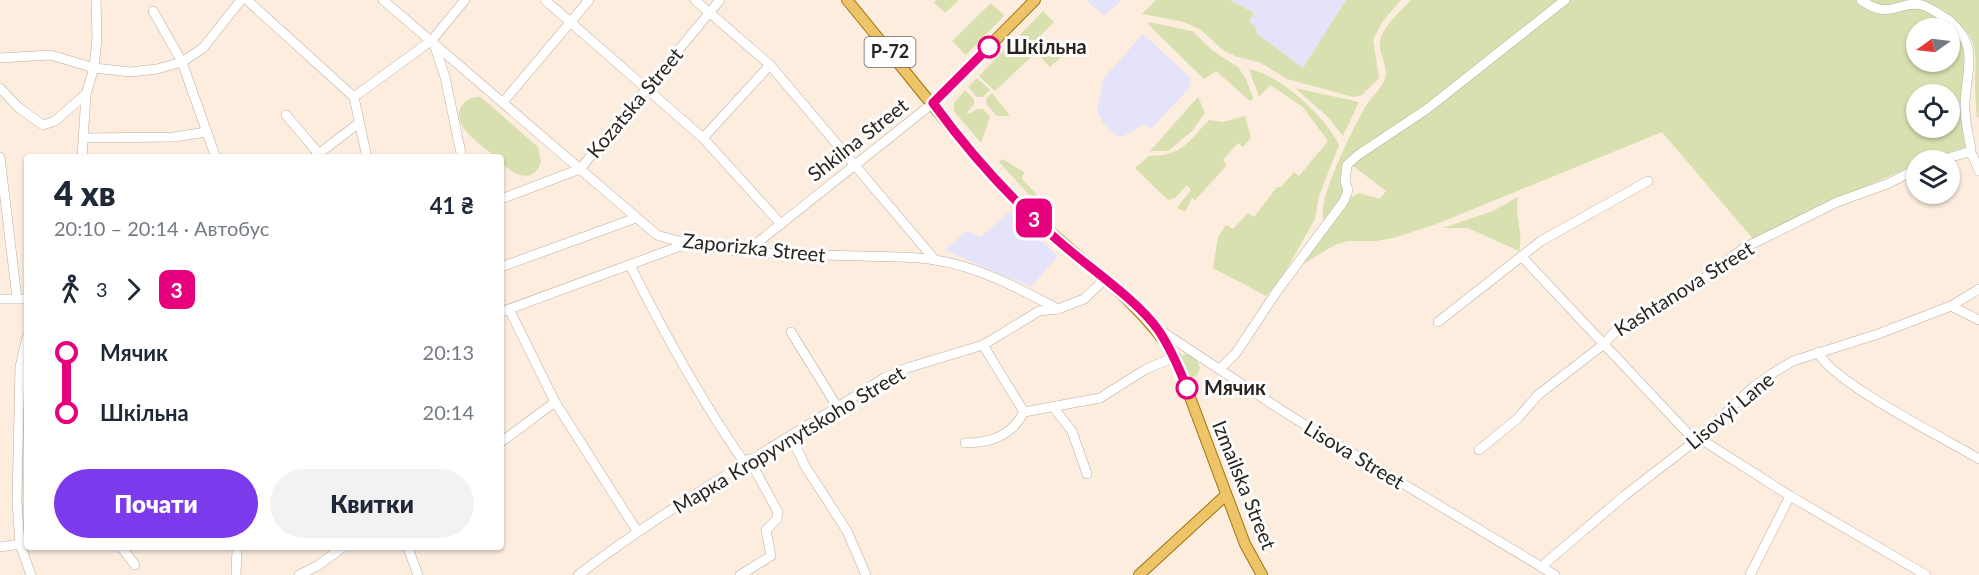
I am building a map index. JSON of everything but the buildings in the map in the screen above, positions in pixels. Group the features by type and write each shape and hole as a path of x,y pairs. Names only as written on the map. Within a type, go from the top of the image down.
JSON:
{"main road":[{"name":"Izmailska Street","path":"847,0 964,144 1014,198 1051,235 1158,329 1174,357 1245,544 1262,575"},
{"name":"Shkilna Street","path":"933,103 1035,0"},
{"path":"1139,575 1226,495"}],"street":[{"path":"82,154 86,94 94,68 97,39 96,0"},
{"path":"0,58 51,55 94,68 131,72 182,62 204,48 241,0"},
{"path":"247,0 354,98 367,154"},
{"name":"Zaporizka Street","path":"383,0 504,101 657,235 686,244 747,251 934,260 984,272 1038,296 1058,309"},
{"path":"354,98 432,40 465,0"},
{"path":"545,0 703,138 781,224"},
{"path":"504,101 589,0"},
{"path":"695,0 770,65 934,260"},
{"name":"Kozatska Street","path":"504,198 580,169 720,0"},
{"path":"1220,369 1236,353 1277,291 1344,201 1348,190 1345,181 1347,165 1444,96 1565,0"},
{"path":"1861,0 1872,8 1885,11 1916,4 1928,7 1964,30 1972,39 1976,68 1965,103 1971,148 1969,152 1979,171"},
{"path":"153,11 182,62 214,154"},
{"path":"432,40 445,77 461,154"},
{"path":"703,138 770,65"},
{"path":"0,88 19,108 43,125 55,120 86,94"},
{"name":"Shkilna Street","path":"747,251 933,103"},
{"path":"286,115 315,154"},
{"path":"317,154 359,123"},
{"path":"83,138 174,137 206,132"},
{"path":"1960,155 1969,152"},
{"path":"0,157 4,239 22,299 0,299"},
{"name":"Kashtanova Street","path":"1479,450 1517,419 1538,395 1604,344 1618,328 1676,299 1744,248 1838,202 1906,174"},
{"path":"1438,322 1541,241 1648,181"},
{"path":"504,266 636,218"},
{"path":"657,235 663,244 658,254"},
{"path":"637,531 555,402 505,310 686,244"},
{"path":"1522,257 1697,440 1926,575"},
{"path":"630,265 713,418 747,461 778,512 777,519 766,530 771,556 740,575"},
{"name":"Марка Kropyvnytskoho Street","path":"578,575 637,531 884,378 907,368 983,345 1039,311 1058,309 1084,299 1104,280"},
{"name":"Lisovyi Lane","path":"1541,567 1624,496 1697,440 1750,389 1793,362 1878,334 1951,306 1979,289"},
{"path":"1951,306 1979,320"},
{"name":"Lisova Street","path":"1158,329 1290,416 1555,575"},
{"path":"791,332 838,408"},
{"path":"983,345 1024,412"},
{"path":"24,350 20,368 17,501 20,544 31,575"},
{"path":"1818,352 1828,367 1866,393 1979,459"},
{"path":"965,443 993,441 1005,435 1024,412 1100,398 1146,369 1174,357"},
{"path":"504,440 555,402"},
{"path":"1053,407 1072,431 1087,474"},
{"path":"791,436 805,466 847,531 866,575"},
{"path":"1750,575 1790,496"},
{"path":"0,547 20,544"},
{"path":"124,550 135,565"},
{"path":"236,575 237,550"},
{"path":"299,575 339,550"},
{"path":"409,550 418,575"}],"shaded area":[{"path":"1086,0 1122,0 1104,16"},
{"path":"1230,0 1346,0 1303,68 1257,34 1249,22 1254,13"},
{"path":"1143,34 1191,78 1189,88 1152,128 1143,125 1124,136 1117,136 1103,123 1097,111 1103,79"},
{"path":"1009,212 1058,256 1031,287 944,250 967,231 981,237"}],"green space":[{"path":"936,0 959,0 945,13 934,3"},
{"path":"1156,0 1230,0 1254,13 1249,22 1255,26 1257,34 1303,68 1346,0 1401,0 1383,21 1373,39 1379,78 1362,95 1353,97 1287,79 1261,63 1235,56 1223,50 1201,30 1184,22 1142,14"},
{"path":"1411,0 1856,0 1881,12 1907,8 1924,9 1940,18 1906,18 1906,72 1960,72 1960,34 1968,40 1963,123 1966,147 1957,150 1906,150 1906,169 1753,239 1662,132 1434,225 1393,238 1376,241 1348,241 1335,245 1298,267 1348,199 1359,193 1380,199 1386,191 1353,166 1350,168 1342,199 1324,223 1325,199 1337,165 1365,107 1386,76 1380,50 1381,39 1397,15"},
{"path":"1868,0 1979,0 1979,117 1977,118 1975,97 1975,53 1970,37 1960,26 1960,18 1951,18 1926,2 1882,5"},
{"path":"991,3 1004,15 966,55 952,41"},
{"path":"1043,11 1054,22 1038,38 1050,49 1055,45 1064,54 1050,67 1020,35"},
{"path":"1149,22 1192,31 1213,51 1238,67 1246,79 1253,98 1250,101 1216,71 1204,79 1148,24"},
{"path":"1016,38 1032,56 995,91 979,76"},
{"path":"1249,69 1274,79 1300,98 1324,122 1339,145 1319,196 1315,219 1281,279 1266,296 1213,268 1218,237 1226,225 1233,229 1248,213 1254,217 1277,187 1281,187 1294,172 1299,176 1328,141 1303,107 1270,85 1259,97"},
{"path":"977,78 990,90 983,97 977,97 968,87"},
{"path":"1295,88 1359,102 1343,136 1328,117"},
{"path":"965,90 974,99 974,105 967,112 969,114 977,109 983,109 990,117 981,143 954,111 954,103"},
{"path":"992,93 1010,116 997,116 987,105 986,99"},
{"path":"481,97 538,147 541,162 533,174 523,176 512,171 504,165 504,154 492,154 463,127 459,112 463,104 471,98"},
{"path":"1198,97 1205,113 1192,131 1168,151 1150,151"},
{"path":"1245,116 1251,138 1243,147 1238,143 1223,160 1227,165 1195,200 1192,198 1185,212 1177,208 1191,190 1187,185 1175,198 1168,200 1135,168 1149,156 1169,153 1184,146 1209,120 1223,122"},
{"path":"1002,159 1024,172 1022,179 1037,195 1033,199 999,162"},
{"path":"1518,197 1519,251 1468,228 1443,228 1493,211"},
{"path":"1188,353 1197,359 1200,368 1197,375 1191,378 1182,359 1182,356"}],"bus line":[{"name":"3","path":"989,47 933,103 964,144 1014,198 1051,235 1158,329 1174,357 1187,388"}],"place":[{"name":"Шкільна","path":"989,47"},
{"name":"Мячик","path":"1187,388"}]}
